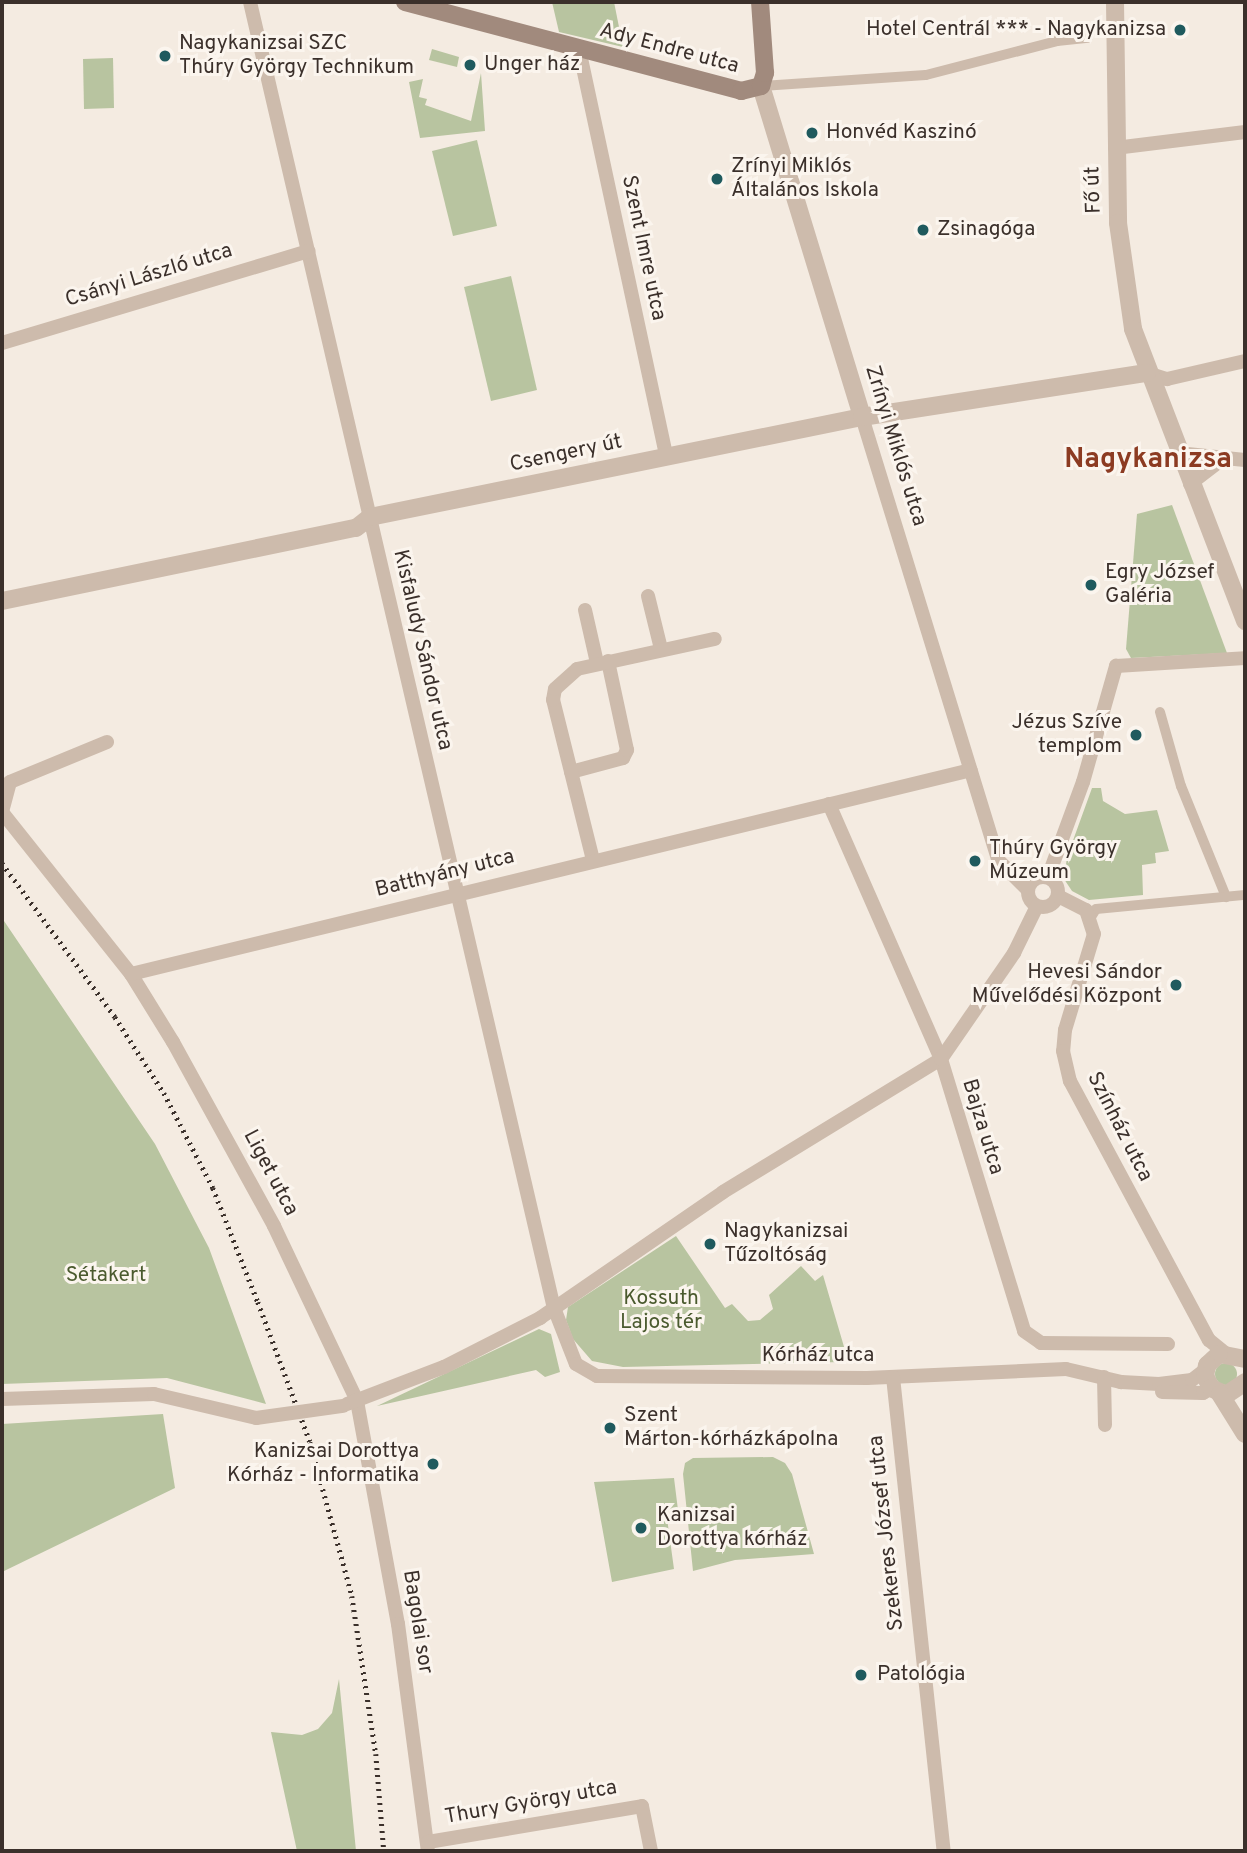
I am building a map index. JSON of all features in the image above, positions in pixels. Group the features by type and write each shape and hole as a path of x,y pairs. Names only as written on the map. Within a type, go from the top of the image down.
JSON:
{"main road":[{"name":"Ady Endre utca","path":"405,2 741,92 761,86"},
{"name":"Zrínyi Miklós utca","path":"760,2 765,73 761,86"}],"street":[{"name":"Kisfaludy Sándor utca","path":"250,2 554,1308"},
{"name":"Fő út","path":"1115,2 1115,148 1125,291 1147,373 1245,621"},
{"name":"Ady Endre utca","path":"761,86 926,75 1057,41 1088,38"},
{"name":"Szent Imre utca","path":"579,49 666,456"},
{"name":"Zrínyi Miklós utca","path":"761,86 999,861 1028,890"},
{"path":"1115,148 1245,132"},
{"name":"Csányi László utca","path":"2,343 308,251"},
{"path":"1147,373 1167,379 1245,361"},
{"name":"Csengery út","path":"2,601 356,528 370,517 666,456 862,417 1147,373"},
{"path":"1178,453 1244,459"},
{"path":"1190,484 1225,457"},
{"path":"648,596 661,649"},
{"path":"571,772 623,758 627,750 603,662 585,610"},
{"path":"593,860 553,700 555,689 567,675 603,662 715,639"},
{"path":"1048,877 1083,782 1116,666 1245,658"},
{"path":"1160,712 1181,786 1226,897"},
{"path":"107,742 10,782 2,812 131,974"},
{"name":"Batthyány utca","path":"131,974 458,892 971,770"},
{"name":"Bajza utca","path":"829,804 941,1059 1024,1331 1041,1343 1168,1344"},
{"path":"1037,906 1028,890 1037,878 1048,877"},
{"path":"1037,906 1052,905 1058,896 1058,887 1048,877"},
{"path":"1058,896 1076,902 1091,917 1096,909 1245,895"},
{"path":"2,1399 132,1393 195,1402 256,1418 350,1404 444,1367 554,1308 723,1192 941,1059 1014,953 1037,906"},
{"name":"Színház utca","path":"1091,917 1091,948 1065,1030 1070,1082 1209,1340 1228,1361"},
{"name":"Liget utca","path":"131,974 232,1145 317,1310 350,1404"},
{"name":"Kórház utca","path":"554,1308 571,1357 597,1376 893,1377 1066,1369 1121,1382 1141,1392 1216,1391"},
{"path":"1216,1391 1228,1361"},
{"name":"Kórház utca","path":"1121,1382 1168,1384 1192,1380 1228,1361"},
{"name":"Szekeres József utca","path":"893,1377 944,1851"},
{"path":"1104,1377 1105,1425"},
{"path":"1216,1391 1244,1389"},
{"path":"1216,1391 1245,1434"},
{"name":"Bagolai sor","path":"350,1404 398,1624 428,1847"},
{"name":"Thury György utca","path":"428,1847 642,1806 651,1851"}],"green space":[{"path":"552,2 614,2 623,47 559,32"},
{"path":"432,49 459,57 457,67 429,60"},
{"path":"113,58 114,108 84,109 83,59"},
{"path":"481,73 485,131 420,138 409,82 423,79 419,97 427,99 425,105 471,121"},
{"path":"477,140 497,226 453,236 432,151"},
{"path":"511,276 537,390 491,401 464,287"},
{"path":"1172,505 1227,653 1131,658 1126,649 1137,514"},
{"path":"1092,788 1101,788 1103,801 1125,814 1157,810 1169,851 1155,853 1156,863 1142,865 1143,895 1089,900 1072,891 1064,879 1067,857"},
{"name":"Sétakert","path":"2,918 155,1144 209,1248 266,1404 167,1378 2,1384"},
{"name":"Kossuth Lajos tér","path":"676,1236 725,1308 732,1304 748,1321 760,1320 773,1309 769,1295 801,1266 815,1281 823,1275 847,1357 842,1362 623,1367 592,1361 573,1339 566,1320 568,1307"},
{"path":"539,1329 551,1334 560,1372 545,1377 536,1370 377,1406"},
{"path":"1226,1363 1234,1366 1237,1374 1234,1382 1226,1385 1218,1382 1215,1374 1218,1366"},
{"path":"163,1414 175,1488 2,1572 2,1424"},
{"path":"773,1457 785,1463 792,1474 814,1554 735,1560 693,1571 683,1474 685,1463 693,1458"},
{"path":"674,1478 678,1510 666,1511 674,1569 612,1582 594,1482"},
{"path":"339,1679 356,1851 297,1851 271,1732 302,1735 318,1729 332,1713"}],"railway":[{"path":"2,863 115,1017 164,1093 213,1188 258,1302 310,1442 352,1596 376,1754 384,1851"}],"place":[{"name":"Hotel Centrál *** - Nagykanizsa","path":"1180,30"},
{"name":"Nagykanizsai SZC Thúry György Technikum","path":"165,56"},
{"name":"Unger ház","path":"470,65"},
{"name":"Honvéd Kaszinó","path":"812,133"},
{"name":"Zrínyi Miklós Általános Iskola","path":"717,179"},
{"name":"Zsinagóga","path":"923,230"},
{"name":"Egry József Galéria","path":"1091,585"},
{"name":"Jézus Szíve templom","path":"1136,735"},
{"name":"Thúry György Múzeum","path":"975,861"},
{"name":"Hevesi Sándor Művelődési Központ","path":"1176,985"},
{"name":"Nagykanizsai Tűzoltóság","path":"710,1244"},
{"name":"Szent Márton-kórházkápolna","path":"610,1428"},
{"name":"Kanizsai Dorottya Kórház - Informatika","path":"433,1464"},
{"name":"Kanizsai Dorottya kórház","path":"641,1528"},
{"name":"Patológia","path":"861,1675"}],"district":[{"name":"Nagykanizsa","path":"1148,460"}]}
